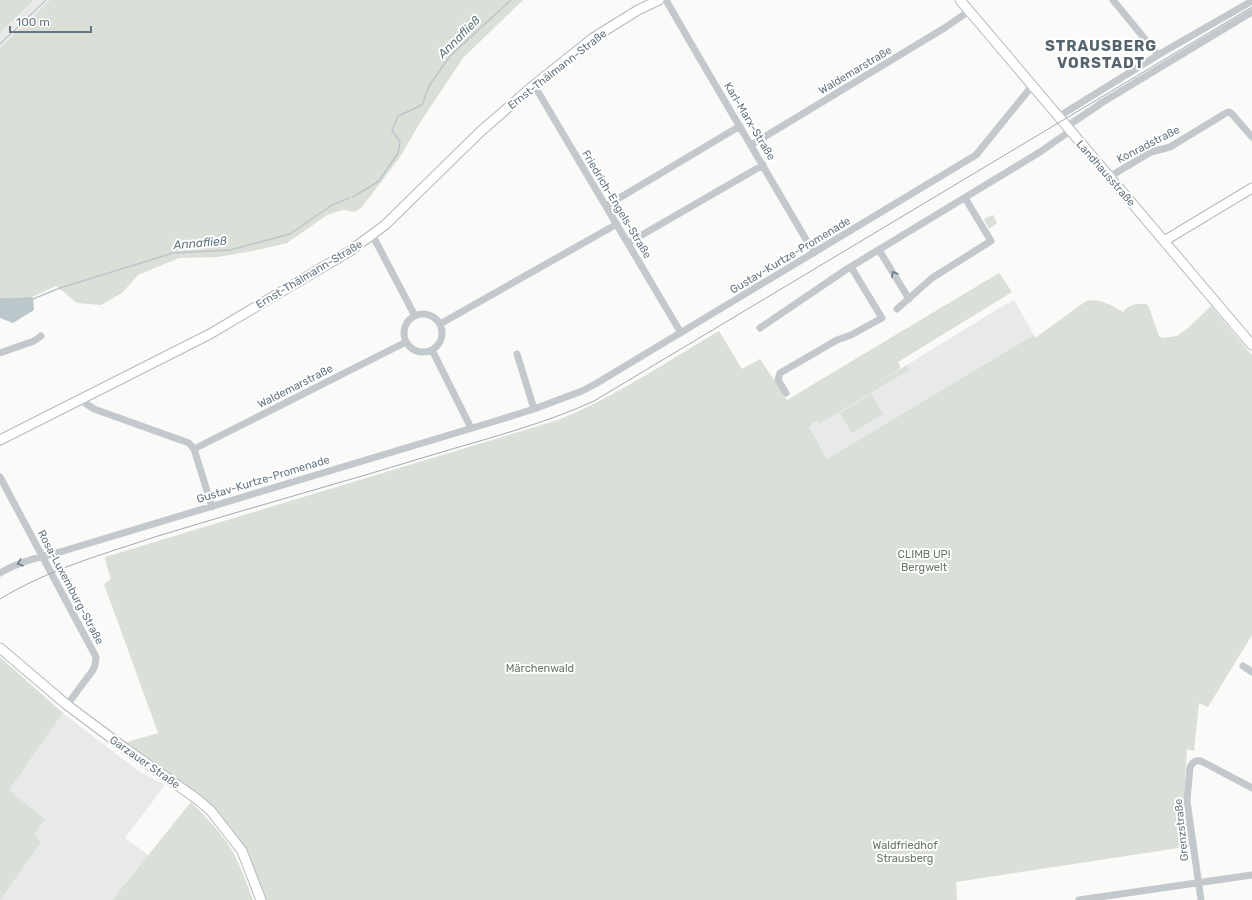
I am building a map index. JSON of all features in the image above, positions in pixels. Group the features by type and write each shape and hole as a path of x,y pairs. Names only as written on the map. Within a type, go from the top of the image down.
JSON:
{"street":[{"name":"Ernst-Thälmann-Straße","path":"0,440 210,334 350,251 371,236 480,132 534,85 593,38 638,10 659,0"},
{"name":"Karl-Marx-Straße","path":"666,0 814,253"},
{"name":"Landhausstraße","path":"960,0 1252,345"},
{"path":"1113,0 1158,55"},
{"path":"1058,117 1158,55 1252,0"},
{"name":"Waldemarstraße","path":"751,145 970,11"},
{"path":"760,328 821,285 1040,152 1103,102 1252,12"},
{"name":"Friedrich-Engels-Straße","path":"534,85 681,333"},
{"name":"Gustav-Kurtze-Promenade","path":"0,573 15,564 534,409 582,391 976,155 1032,86"},
{"name":"Konradstraße","path":"1109,177 1151,152 1170,147 1226,113 1230,112 1252,137"},
{"path":"606,206 740,126"},
{"path":"628,243 763,165"},
{"path":"1164,241 1252,188"},
{"path":"897,309 932,278 991,241 965,198"},
{"path":"440,324 616,224"},
{"path":"371,236 375,240 415,316"},
{"path":"879,250 909,299"},
{"path":"786,393 778,380 780,373 837,340 851,335 882,318 851,267"},
{"path":"420,314 432,316 440,324 442,329 442,338 438,345 432,350 421,352 415,351 406,342 404,330 406,324 415,316 420,314"},
{"path":"0,353 34,341 41,336"},
{"name":"Waldemarstraße","path":"194,449 406,342"},
{"path":"432,350 471,428"},
{"path":"517,354 534,409"},
{"path":"82,398 85,403 94,409 186,441 194,449 212,506"},
{"name":"Rosa-Luxemburg-Straße","path":"0,477 96,657 93,670 67,705"},
{"name":"Garzauer Straße","path":"0,648 67,705 197,799 211,811 242,851 261,900"},
{"path":"1243,666 1252,672"},
{"name":"Grenzstraße","path":"1201,900 1187,801 1190,767 1196,760 1201,761 1252,788"},
{"path":"1079,900 1252,874"}],"shaded area":[{"path":"34,0 50,0 0,48 0,33"},
{"path":"32,297 34,310 13,323 0,318 0,298"},
{"path":"1014,300 1034,335 827,459 809,425"},
{"path":"63,713 137,770 165,785 125,838 148,855 112,900 0,900 41,843 33,834 9,790"}],"green space":[{"path":"0,0 34,0 0,33"},
{"path":"50,0 523,0 463,58 421,121 400,157 362,207 355,212 343,210 327,215 287,243 218,257 179,258 138,275 122,293 101,305 77,303 56,286 32,297 0,298 0,48"},
{"path":"993,215 997,223 989,229 984,219"},
{"name":"Märchenwald","path":"999,273 1012,292 898,362 901,368 869,389 906,366 909,370 819,424 817,420 809,426 827,459 1034,335 1035,338 1086,301 1101,301 1123,312 1134,305 1148,305 1159,336 1162,338 1177,336 1188,328 1211,306 1252,355 1252,635 1208,707 1199,703 1194,751 1187,749 1184,797 1192,846 956,882 957,900 264,900 227,826 124,743 158,733 104,584 111,579 105,557 558,420 620,390 719,331 742,369 760,359 787,400"},
{"path":"871,394 883,414 852,433 840,413"},
{"path":"0,657 63,713 9,790 45,820 34,834 41,843 0,900"},
{"path":"191,802 214,826 229,845 239,864 253,900 112,900"}],"waterway":[{"name":"Annafließ","path":"353,197 379,181 398,153 400,142 392,130 398,116 422,105 429,86 450,56 511,0"},
{"name":"Annafließ","path":"33,299 60,288 173,253 230,250 290,234 332,205 349,198"}],"tram line":[{"path":"0,44 46,0"},
{"path":"0,599 38,579 97,556 193,525 519,429 594,401 1252,7"}],"district":[{"name":"STRAUSBERG VORSTADT","path":"1101,54"}],"park label":[{"name":"CLIMB UP! Bergwelt","path":"924,560"},
{"name":"Waldfriedhof Strausberg","path":"905,851"}]}
